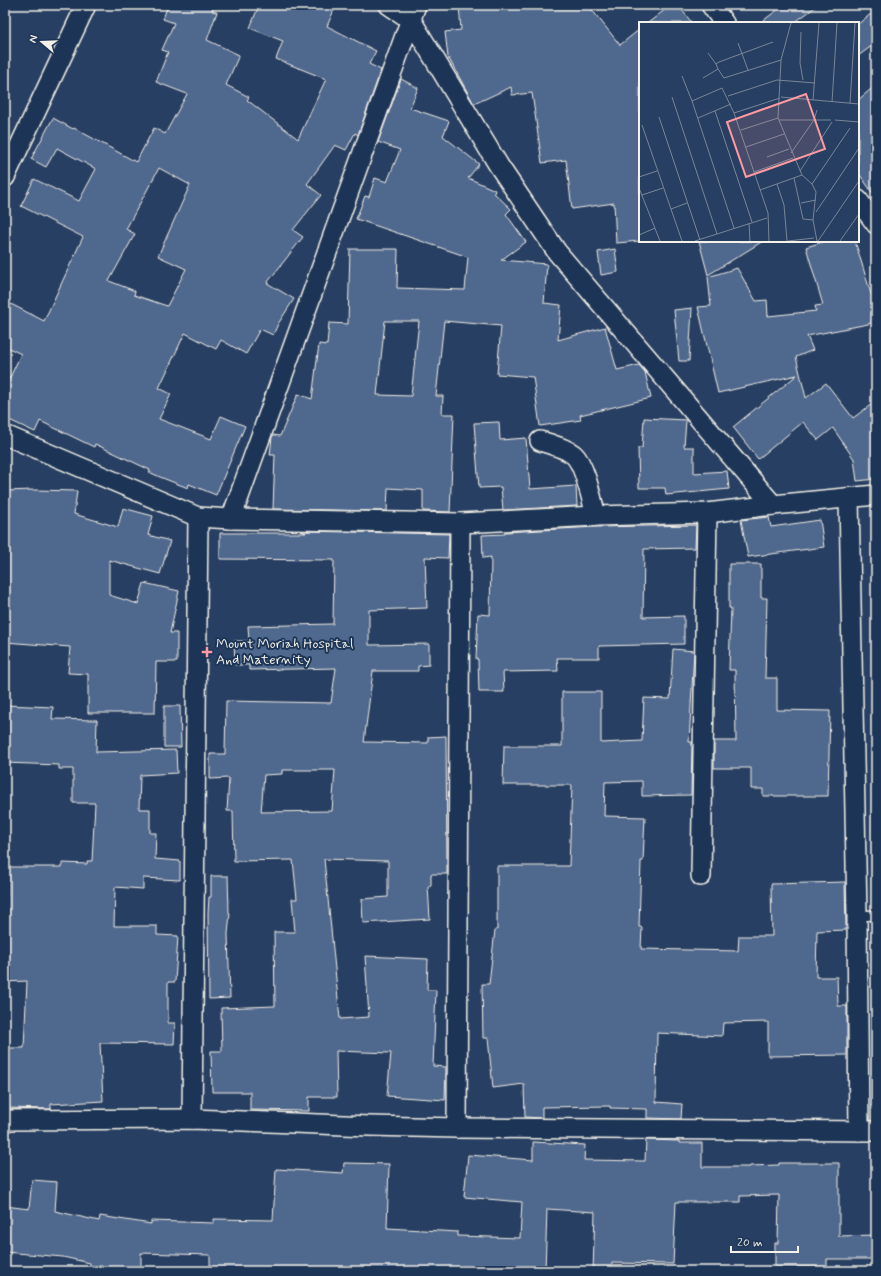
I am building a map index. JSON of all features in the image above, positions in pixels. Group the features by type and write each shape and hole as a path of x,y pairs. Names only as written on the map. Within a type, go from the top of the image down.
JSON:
{"street":[{"path":"5,177 86,5"},
{"path":"390,5 413,12 499,166 557,252 773,505"},
{"path":"711,5 723,22"},
{"path":"231,519 413,12"},
{"path":"859,201 876,224"},
{"path":"5,435 198,517 231,519 460,523 596,516 707,513 876,495"},
{"path":"540,441 557,446 574,455 582,468 596,516"},
{"path":"5,1120 192,1118 369,1126 457,1128 867,1131 857,916 849,498"},
{"path":"701,876 707,513"},
{"path":"192,1118 198,517"},
{"path":"457,1128 460,523"}],"lane":[{"path":"857,916 876,915"}],"building":[{"path":"168,5 214,5 212,11 217,12 207,40 239,55 226,85 249,97 247,100 298,139 326,79 276,59 283,41 250,28 259,5 322,5 334,10 327,26 376,51 369,64 381,70 358,135 355,133 346,150 335,145 307,184 321,195 293,230 303,237 267,283 294,299 278,324 273,335 260,329 246,354 221,340 216,349 185,333 159,388 171,394 159,419 211,439 221,416 245,426 216,495 189,484 188,488 160,477 149,472 150,470 95,444 94,447 40,421 35,432 5,418 5,388 21,354 5,346 5,301 44,321 83,237 21,206 34,179 79,201 96,169 57,148 46,167 31,159 53,118 136,162 154,128 165,134 187,94 156,82 168,52 162,50 174,23 163,19","holes":["159,168 190,185 158,256 186,269 167,306 134,295 135,291 109,281 135,234 126,229"]},
{"path":"459,5 588,5 620,45 639,30 639,241 616,243 614,203 572,209 566,160 542,163 532,93 512,95 511,87 474,104 448,57 445,32 461,30"},
{"path":"671,5 678,5 691,22 649,22"},
{"path":"784,5 818,5 795,22 761,22"},
{"path":"876,10 876,43 859,55 859,23"},
{"path":"401,79 418,88 410,108 449,121 443,136 479,164 468,178 495,190 494,193 511,209 506,214 526,242 501,260 547,264 544,303 561,305 558,340 605,327 617,370 639,365 645,372 651,398 580,415 581,420 540,426 533,377 497,374 501,326 444,321 436,396 443,396 442,414 454,414 450,512 423,511 423,490 388,488 387,511 273,509 275,455 270,455 272,437 273,435 280,436 298,394 312,399 319,344 327,345 329,323 348,324 350,249 398,249 397,288 465,290 468,257 356,219 365,196 369,197 375,178 387,182 400,150 378,142","holes":["385,321 419,321 411,396 377,395"]},
{"path":"876,85 876,198 859,173 859,99"},
{"path":"699,242 761,242 708,275"},
{"path":"823,242 855,242 871,294 876,293 876,320 868,324 807,336 813,350 796,357 806,398 826,383 853,418 876,401 876,479 857,481 854,459 833,428 818,440 803,422 758,459 733,427 797,375 718,393 698,307 711,306 708,277 737,268 756,301 767,300 768,316 816,311 815,306 823,305 806,247"},
{"path":"615,249 618,272 601,275 598,252"},
{"path":"692,308 689,361 679,361 674,310"},
{"path":"644,418 686,420 684,447 694,447 694,473 727,471 729,489 666,495 665,488 639,488 638,448 642,448"},
{"path":"499,422 500,440 526,438 530,489 576,486 577,506 503,510 501,487 479,488 474,423"},
{"path":"5,491 77,491 74,514 118,527 123,508 153,516 148,535 170,541 160,574 109,560 109,595 138,604 144,583 179,591 170,633 177,633 177,662 156,662 155,713 88,713 88,674 68,673 70,647 5,642"},
{"path":"769,517 771,527 820,520 824,547 748,557 741,520"},
{"path":"696,525 695,548 644,549 643,617 684,616 684,644 599,646 599,658 557,658 558,671 503,672 504,692 479,692 478,659 476,659 478,614 490,615 491,557 483,558 482,535 505,534 505,532 596,527"},
{"path":"301,531 449,534 448,558 425,557 427,608 369,610 369,645 429,644 429,665 418,666 418,671 373,671 364,742 428,743 428,737 446,736 447,874 431,874 431,886 428,886 430,919 363,923 362,899 388,897 388,861 324,859 340,1019 369,1017 365,956 428,959 427,990 436,990 433,1066 446,1067 445,1100 387,1096 391,1053 336,1051 337,1097 309,1097 309,1111 250,1110 250,1092 212,1092 211,1051 222,1051 221,1008 275,1006 274,932 295,932 292,899 297,899 293,860 234,861 233,811 227,811 229,778 210,779 210,754 225,754 226,701 331,703 336,668 249,670 249,665 235,665 234,641 249,641 248,626 333,624 334,560 220,559 220,533 306,533","holes":["282,770 335,770 332,811 261,812 264,775 282,774"]},
{"path":"729,564 761,564 761,598 767,598 765,678 777,678 777,710 830,711 828,796 763,796 763,789 751,789 751,768 714,768 714,741 736,741 735,670 729,670 731,608 729,608"},
{"path":"673,649 694,651 689,742 692,742 691,795 642,796 642,781 605,782 604,816 645,817 643,861 641,861 639,927 642,927 641,949 738,951 739,936 772,936 771,884 845,882 846,930 817,931 816,977 837,977 838,1006 847,1006 847,1055 768,1056 768,1022 723,1023 722,1036 657,1033 656,1102 682,1104 681,1119 647,1118 647,1109 610,1108 610,1106 542,1107 542,1118 525,1117 524,1084 493,1088 488,1038 483,1038 482,984 489,984 495,930 497,930 497,866 569,866 572,785 503,785 504,746 562,746 562,692 601,692 601,743 642,741 644,698 670,699"},
{"path":"5,705 53,707 52,719 97,720 96,752 176,750 177,773 140,775 139,809 150,809 150,833 156,833 155,859 180,861 180,880 143,878 143,889 115,887 114,926 157,926 157,935 178,936 175,982 168,982 168,1023 175,1023 174,1044 100,1043 103,1101 51,1104 51,1109 5,1108 5,1048 24,1048 27,981 5,982 5,896 7,896 7,867 62,867 62,863 87,864 87,861 92,861 95,803 73,803 73,769 59,769 59,765 5,763"},
{"path":"164,706 180,706 181,747 164,747"},
{"path":"211,876 228,876 230,913 228,934 230,998 209,999 208,913 209,897 211,897"},
{"path":"646,1140 679,1141 679,1143 702,1143 702,1167 750,1167 779,1165 779,1163 839,1163 839,1236 876,1235 876,1259 827,1259 827,1267 775,1267 775,1243 778,1243 779,1195 740,1196 740,1202 676,1202 673,1264 612,1263 611,1271 593,1271 595,1212 547,1209 545,1271 210,1271 210,1255 141,1253 141,1271 90,1271 90,1263 63,1257 5,1252 5,1206 29,1209 32,1180 57,1182 55,1211 99,1221 100,1216 151,1224 151,1221 214,1223 214,1219 273,1220 276,1169 343,1173 344,1163 389,1164 387,1228 458,1232 458,1236 520,1238 522,1202 464,1197 468,1155 533,1160 533,1142 585,1145 584,1160 645,1161"}],"place":[{"name":"Mount Moriah Hospital And Maternity","path":"207,652"}]}
